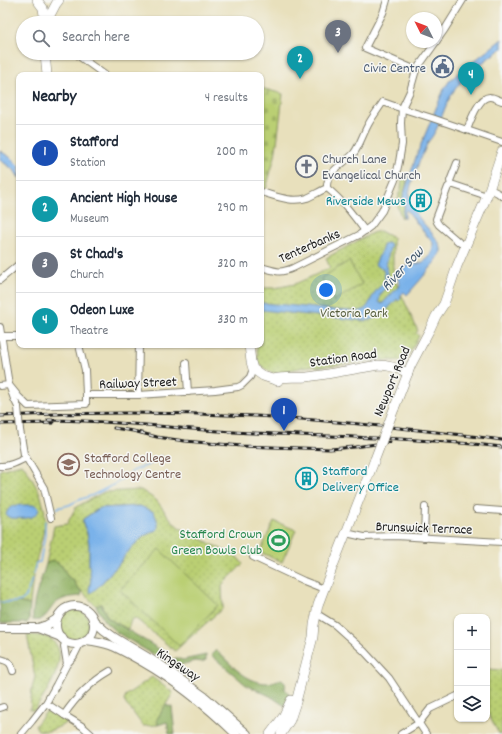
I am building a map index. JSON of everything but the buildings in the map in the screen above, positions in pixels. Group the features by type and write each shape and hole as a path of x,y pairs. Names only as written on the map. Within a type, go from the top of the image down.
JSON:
{"highway":[{"path":"37,0 43,8 45,16"},
{"path":"50,16 59,0"},
{"path":"45,60 46,72"},
{"name":"Newport Road","path":"281,734 290,720 296,702 313,638 318,605 324,589 411,365 436,316 444,304 458,266 489,193 502,151"},
{"path":"249,348 253,369"},
{"name":"Station Road","path":"253,369 263,376 273,378 323,375 378,365 395,367 408,373"},
{"name":"Newport Road","path":"270,734 283,717 289,706 294,693 308,637 314,625"},
{"path":"294,693 303,678"}],"main road":[{"name":"Kingsway","path":"57,618 64,609 70,606 80,606 86,609 90,613 93,620 104,630 162,666 205,697 247,734"},
{"path":"0,628 38,628 57,618"},
{"path":"57,618 56,626 58,634 64,640"},
{"path":"83,641 90,636 92,632 94,627 93,620"},
{"path":"38,628 64,640"},
{"name":"Kingsway","path":"64,640 71,643 83,641 110,645 131,655 189,692 236,734"}],"street":[{"path":"387,0 383,13 365,48 416,70"},
{"path":"442,33 463,0"},
{"path":"402,108 410,91 416,70 432,48"},
{"path":"84,60 102,72"},
{"path":"467,130 481,100 491,97 502,101"},
{"path":"327,188 327,180 330,175 354,153 369,123 383,102 502,142"},
{"name":"Tenterbanks","path":"264,269 277,272 286,271 359,235 371,226 382,211 395,180 402,144 402,108"},
{"path":"457,163 450,181 451,185 448,187 436,222 460,243 467,246"},
{"path":"451,185 489,193 498,192 502,196"},
{"path":"264,193 278,198 298,200 307,198 327,188"},
{"path":"327,188 349,209 365,231"},
{"path":"0,280 16,267"},
{"path":"0,327 9,385 18,407 24,454 44,488 51,518"},
{"path":"1,336 16,336"},
{"path":"80,348 85,370 86,395"},
{"path":"138,395 139,348"},
{"path":"186,363 188,392"},
{"name":"Railway Street","path":"9,385 28,406 86,404 86,395 138,395 238,387 250,377 253,369"},
{"path":"0,386 9,385"},
{"path":"0,466 4,467 26,458"},
{"path":"424,538 425,507"},
{"path":"476,509 502,511"},
{"name":"Brunswick Terrace","path":"346,533 364,537 395,536 502,542"},
{"path":"253,557 324,589"},
{"path":"317,614 335,624 364,650 389,678 426,734"},
{"path":"64,640 67,664"},
{"path":"21,734 46,703 67,664 83,641"},
{"path":"0,659 9,662 13,672"},
{"path":"64,715 75,699 106,671"},
{"path":"401,734 419,723 430,709 454,697"},
{"path":"46,703 82,726 91,734"}],"green space":[{"path":"264,89 283,94 275,156 266,189 264,188"},
{"path":"402,178 406,179 407,181 402,200 404,208 402,219 396,203 399,199"},
{"name":"Victoria Park","path":"380,231 393,238 394,278 418,331 416,333 419,336 406,360 378,360 316,367 315,365 290,370 291,371 280,374 272,373 263,367 257,359 257,348 264,348 264,288 275,288 295,284 330,268 326,258 372,233"},
{"path":"349,261 362,284 334,301 321,278"},
{"path":"21,464 25,467 40,493 46,521 33,575 30,605 18,602 0,602 0,470"},
{"path":"141,490 156,500 174,523 180,528 237,557 243,564 222,585 223,608 175,651 135,618 131,620 128,629 108,618 101,604 96,606 74,581 67,576 61,566 53,560 46,564 54,526 67,524 76,507 104,492","holes":["140,506 158,529 146,535 134,545 99,586 89,590 91,579 89,544 83,519 100,508"]},
{"name":"Stafford Crown Green Bowls Club","path":"274,521 296,530 282,562 260,552"},
{"path":"159,549 218,605 179,646 120,590"},
{"path":"53,560 62,566 67,576 74,581 82,592 81,596 70,597 56,603 45,617 38,620 33,620 33,606 46,564"},
{"path":"0,602 18,602 30,605 29,620 27,623 0,623"},
{"path":"101,604 108,618 169,655 167,659 164,661 116,632 104,621 96,606"},
{"path":"74,609 85,613 89,624 85,635 74,639 63,635 59,624 63,613"},
{"path":"27,635 49,638 56,644 59,653 59,663 56,673 35,710 30,710 32,688 35,677"},
{"path":"216,650 238,671 251,679 258,682 270,683 282,679 285,683 285,689 290,695 285,706 270,696 246,685 211,655"},
{"path":"206,655 206,660 202,662 196,661 176,666 170,663 170,661 176,658 183,660"},
{"path":"490,669 502,670 502,734 499,734 490,718"},
{"path":"152,677 173,693 157,719 158,725 143,726 124,701 126,695"},
{"path":"166,705 172,707 175,734 169,734 167,722 158,725 157,719"},
{"path":"49,711 68,722 50,731 38,730 35,726 45,713"}],"water":[{"path":"502,39 502,48 469,74 453,92 436,131 428,142 413,177 409,197 411,204 415,212 440,246 440,255 432,266 407,295 404,292 398,301 397,299 383,313 366,321 264,310 264,303 362,311 367,307 375,292 385,280 383,269 375,265 384,244 391,244 386,268 389,276 392,278 392,281 380,295 379,302 382,304 400,285 397,278 404,267 421,263 430,256 433,243 407,210 405,211 405,218 403,218 403,211 405,208 402,200 417,154 444,89 450,80"},
{"path":"0,151 16,163 16,173 14,170 0,160"},
{"path":"36,505 39,509 35,515 27,518 10,518 6,515 7,511 11,507"},
{"path":"140,506 154,512 158,523 158,529 146,535 134,545 119,564 91,593 89,590 91,579 89,544 83,519 100,508"}],"waterway":[{"path":"57,508 69,505 93,495 115,484 133,471 150,464 161,456"},
{"path":"33,575 36,563 40,562 45,534 45,521"},
{"path":"0,602 15,602 23,600 32,579"}],"railway":[{"path":"0,416 128,413 255,416 316,420 502,440"},
{"path":"48,420 125,423 202,430 409,440 502,447"},
{"path":"0,424 53,423"},
{"path":"114,428 185,441 242,446 330,449 390,442"}],"place":[{"name":"St Chad's","path":"338,53"},
{"name":"Civic Centre","path":"442,67"},
{"name":"Ancient High House","path":"300,79"},
{"name":"Odeon Luxe","path":"471,95"},
{"name":"Church Lane Evangelical Church","path":"306,166"},
{"name":"Riverside Mews","path":"421,200"},
{"name":"Stafford","path":"284,431"},
{"name":"Stafford College Technology Centre","path":"68,465"},
{"name":"Stafford Delivery Office","path":"306,478"},
{"name":"Stafford Crown Green Bowls Club","path":"278,541"}],"water label":[{"name":"River Sow","path":"402,268"}]}
